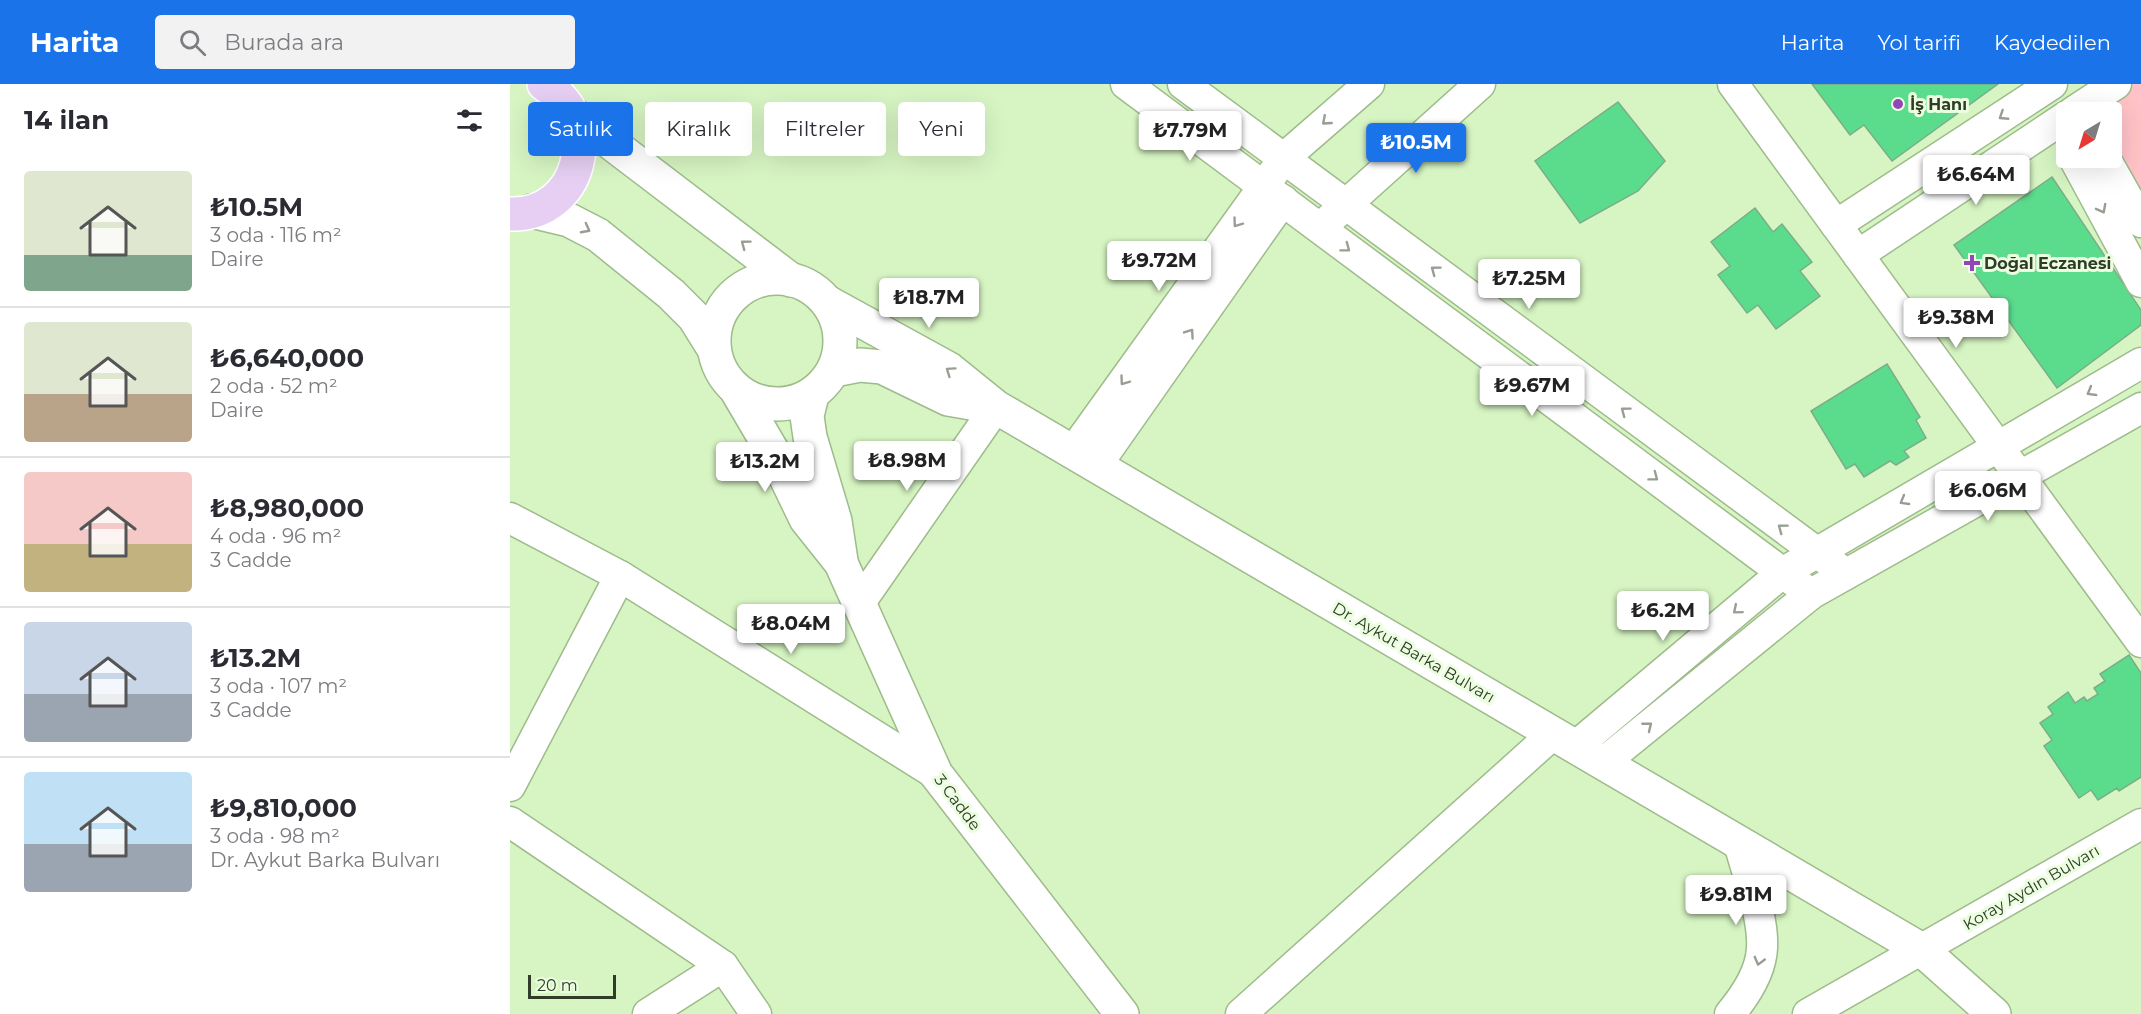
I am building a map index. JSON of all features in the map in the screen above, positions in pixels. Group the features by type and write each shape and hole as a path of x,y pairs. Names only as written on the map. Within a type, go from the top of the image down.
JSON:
{"main road":[{"path":"521,212 546,204 560,193 570,180 577,164 579,139 556,93"},
{"path":"556,93 791,280 814,290 826,302 836,318 840,335 840,353 834,370 825,384 812,395 797,402 782,405 766,404 737,391"},
{"path":"521,212 569,220 598,235 671,294 694,317 714,349 724,376 737,391 777,459 806,519 841,563"},
{"path":"714,349 713,338 718,316 730,298 759,280 769,278 791,280"},
{"name":"Dr. Aykut Barka Bulvarı","path":"826,302 949,369 996,407 1084,460 1922,950 1994,1014"},
{"path":"834,370 860,365 882,367 948,399 996,407"},
{"path":"812,395 807,416 810,437 835,521 841,563"},
{"name":"3 Cadde","path":"841,563 936,774 1122,1014"}],"street":[{"path":"1126,84 1811,594"},
{"path":"1183,84 1846,574"},
{"path":"1084,460 1273,193 1284,158 1369,84"},
{"path":"1320,228 1480,84"},
{"path":"1733,84 2141,642"},
{"path":"2071,102 2116,84"},
{"path":"1836,225 2056,109"},
{"path":"1858,255 2056,110"},
{"path":"2079,168 2141,282"},
{"path":"2111,168 2141,222"},
{"path":"1241,1014 1577,748 1782,573 2141,363"},
{"path":"859,604 996,407"},
{"path":"1577,748 1811,594 2141,408"},
{"path":"510,518 620,576 936,774"},
{"path":"510,786 620,576"},
{"path":"510,822 723,966 756,1014"},
{"name":"Koray Aydın Bulvarı","path":"1808,1014 2141,824"},
{"path":"1730,1014 1744,997 1756,972 1762,949 1761,927 1739,843"},
{"path":"648,1014 723,966"}],"shaded area":[{"path":"2134,84 2141,84 2141,191 2122,156 2122,102 2106,102"}],"building":[{"name":"İş Hanı","path":"1812,84 1998,84 1892,161 1864,125 1850,135"},
{"path":"1618,102 1665,161 1638,191 1580,223 1535,161"},
{"path":"2052,177 2141,310 2141,325 2057,388 1954,245"},
{"path":"1755,208 1773,232 1782,224 1812,262 1800,271 1820,296 1776,329 1758,305 1747,313 1718,275 1730,266 1711,242"},
{"path":"1887,364 1920,417 1916,420 1926,438 1904,451 1909,457 1896,465 1890,461 1864,477 1855,464 1846,469 1811,411"},
{"path":"2129,655 2141,673 2141,777 2119,791 2117,788 2098,800 2091,790 2079,798 2044,746 2052,740 2040,723 2053,714 2048,707 2068,692 2075,703 2084,697 2087,701 2098,694 2094,688 2105,681 2100,674"}],"place":[{"name":"İş Hanı","path":"1898,104"},
{"name":"Doğal Eczanesi","path":"1972,263"}]}
